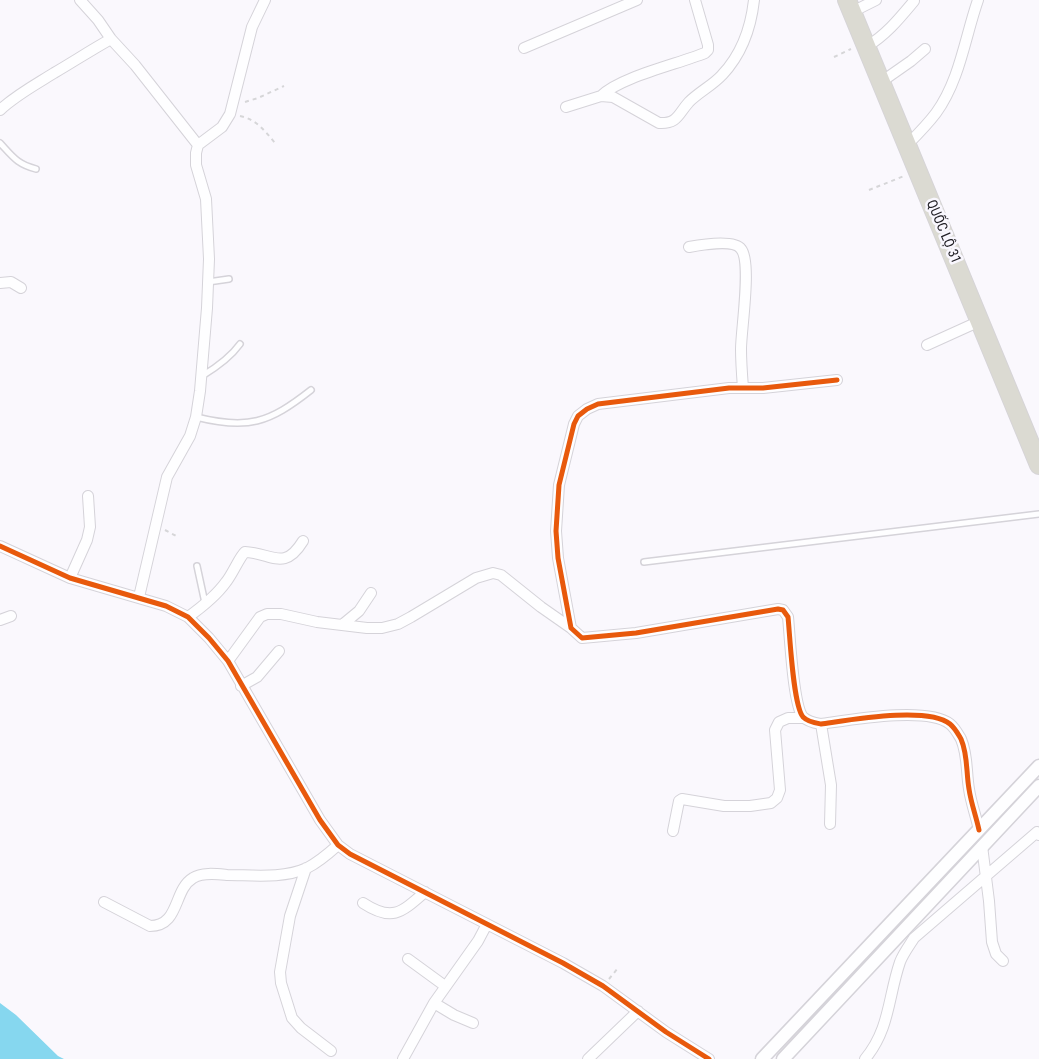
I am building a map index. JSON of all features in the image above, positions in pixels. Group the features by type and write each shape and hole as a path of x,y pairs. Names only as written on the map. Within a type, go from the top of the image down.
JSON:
{"highway":[{"name":"QUỐC LỘ 31","path":"849,6 1039,465"}],"street":[{"path":"80,0 98,20 110,39 135,65 198,145"},
{"path":"138,597 167,477 190,436 196,417 201,376 209,259 206,199 196,165 196,153 198,145 222,128 232,110 252,27 265,0"},
{"path":"524,48 637,0"},
{"path":"566,107 601,96 606,91 625,82 705,53 708,50 708,45 695,0"},
{"path":"601,96 619,100 659,123 674,121 688,103 721,76 731,63 742,45 749,28 754,0"},
{"path":"849,6 876,0"},
{"path":"907,145 937,112 947,96 954,80 978,0"},
{"path":"865,44 879,39 914,1"},
{"path":"0,110 25,90 110,39"},
{"path":"881,82 912,61 925,49"},
{"path":"689,247 725,244 741,248 744,257 745,294 741,349 743,388"},
{"path":"0,283 11,282 22,288"},
{"path":"927,345 980,321"},
{"path":"571,628 558,558 556,530 559,485 574,424 578,416 598,404 631,399 837,380"},
{"path":"70,578 87,540 90,527 88,496"},
{"path":"188,617 205,604 225,584 245,552 281,560 290,557 297,551 303,541"},
{"path":"0,546 70,578 166,606 188,617 228,660 241,686 320,820 338,845 350,854 595,982 666,1032 710,1059"},
{"path":"228,660 260,617 267,614 281,614 317,622 382,628 398,624 476,578 493,573 501,575 582,638 636,633 778,609 783,610 788,617 794,678 799,709 804,718"},
{"path":"342,625 359,611 371,592"},
{"path":"0,620 11,616"},
{"path":"241,686 257,677 279,650"},
{"path":"673,831 679,801 682,799 724,806 750,806 771,803 776,798 780,790 775,730 779,722 788,718 804,718 813,723 821,724 896,715 936,718 949,723 956,730 962,741 966,758 968,789 979,830"},
{"path":"821,724 831,786 830,824"},
{"path":"762,1059 1039,766"},
{"path":"783,1059 1039,786"},
{"path":"864,1059 876,1046 901,961 914,938 1037,832 1039,836"},
{"path":"104,902 150,926 159,926 165,923 182,891 194,877 212,874 253,876 287,873 306,868 324,857 338,845"},
{"path":"982,846 992,942 996,954 1003,961"},
{"path":"306,868 290,916 280,982 292,1018 301,1028 330,1051"},
{"path":"363,903 385,915 397,913 409,906 424,892"},
{"path":"403,1059 434,1003 478,941 487,924"},
{"path":"408,959 445,986"},
{"path":"434,1003 454,1015 473,1023"},
{"path":"588,1059 638,1011"}],"lane":[{"path":"0,143 15,160 23,165 36,168"},
{"path":"208,282 229,279"},
{"path":"201,376 224,362 240,344"},
{"path":"196,417 238,424 267,419 280,413 310,390"},
{"path":"644,562 1039,514"},
{"path":"198,566 205,604"}],"path":[{"path":"834,58 865,44"},
{"path":"232,110 284,86"},
{"path":"232,110 258,123 276,143"},
{"path":"869,190 918,170"},
{"path":"156,525 178,537"}],"water":[{"path":"0,1003 16,1015 58,1056 64,1059 0,1059"}],"cycle path":[{"path":"837,380 763,388 729,388 598,404 578,416 574,424 559,485 556,531 558,558 571,628 582,638 636,633 778,609 783,610 788,617 794,685 803,717 809,721 821,724 868,717 907,715 939,719 950,724 958,733 963,745 970,794 979,830"},
{"path":"0,546 70,578 166,606 188,617 228,661 320,820 338,845 350,854 563,963 603,986 666,1032 709,1059"}]}
